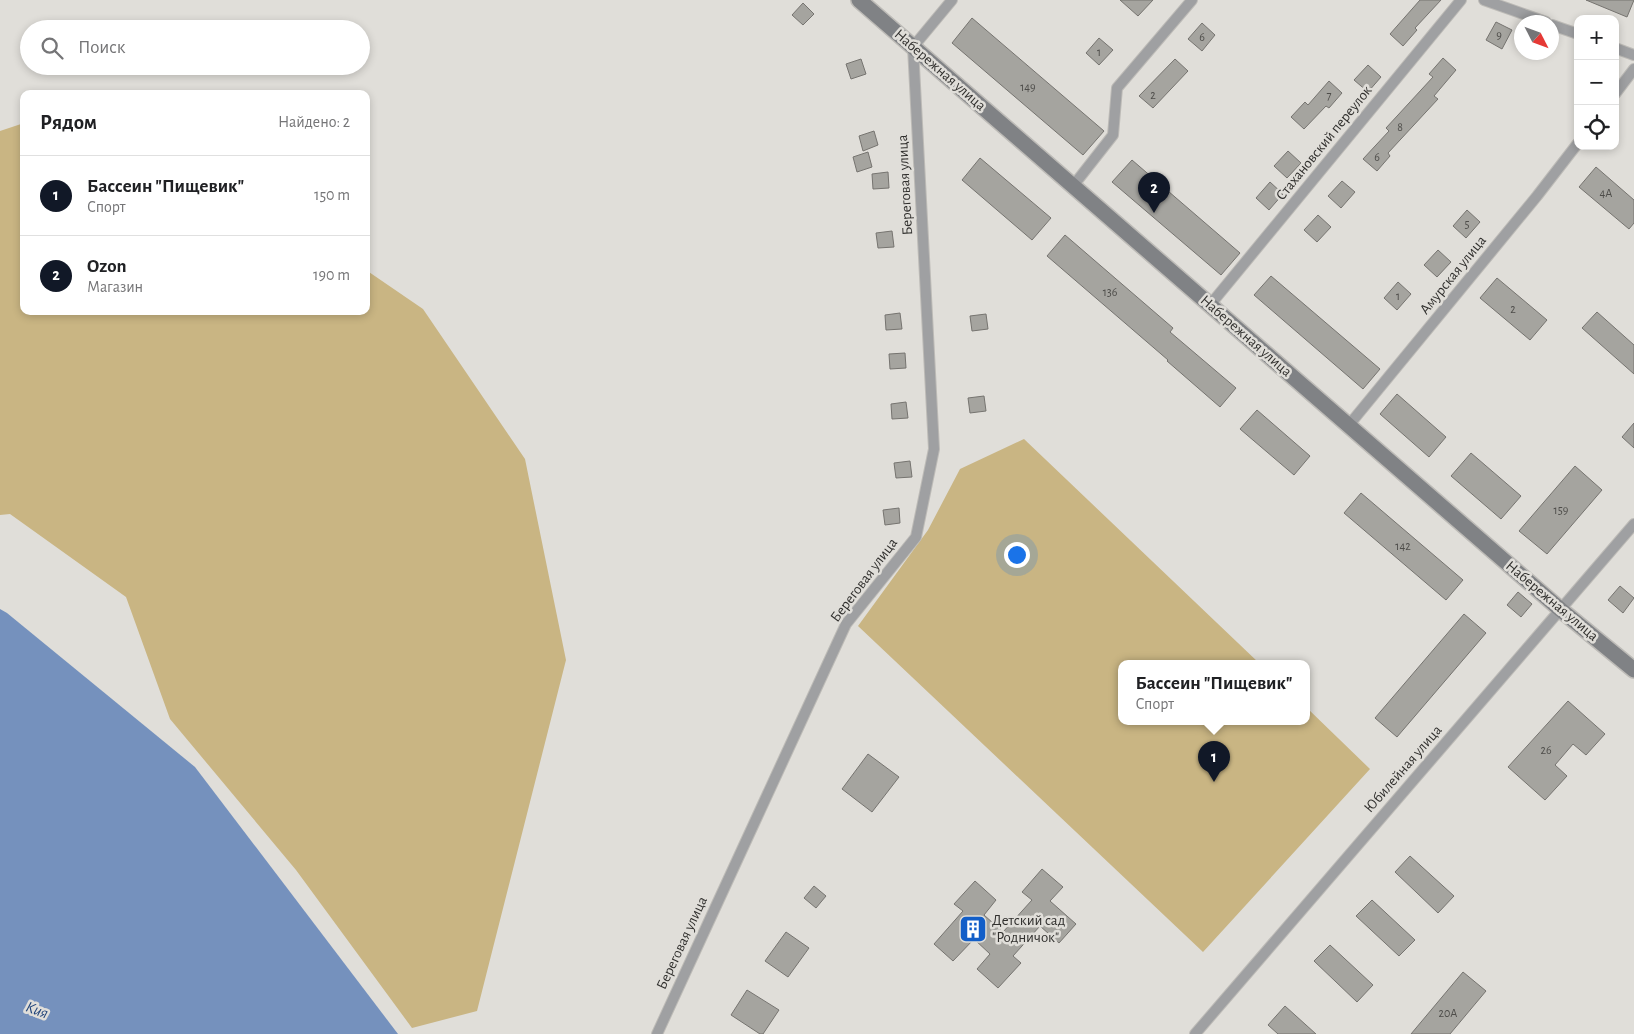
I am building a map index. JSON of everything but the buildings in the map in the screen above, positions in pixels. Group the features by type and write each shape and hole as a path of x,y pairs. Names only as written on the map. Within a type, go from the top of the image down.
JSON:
{"street":[{"name":"Набережная улица","path":"859,0 1561,610 1634,670"},
{"path":"913,47 952,0"},
{"path":"1073,186 1113,134 1117,88 1192,0"},
{"name":"Стахановский переулок","path":"1210,304 1461,0"},
{"path":"1484,0 1526,15"},
{"path":"1559,27 1574,33"},
{"name":"Береговая улица","path":"657,1034 846,624 916,537 934,449 913,47"},
{"path":"1619,49 1634,55"},
{"path":"1619,89 1634,69"},
{"name":"Амурская улица","path":"1349,425 1574,148"},
{"name":"Юбилейная улица","path":"1195,1034 1634,524"}],"shaded area":[{"path":"20,124 20,315 370,315 370,273 423,309 525,459 566,660 477,1011 412,1028 296,870 170,719 126,597 10,514 0,515 0,131"},
{"path":"1024,439 1256,660 1118,660 1118,725 1310,725 1310,711 1370,769 1203,952 858,626 928,530 960,469"}],"water":[{"name":"Кия","path":"0,609 195,767 398,1034 0,1034"}],"place":[{"name":"Ozon","path":"1154,213"},
{"name":"Бассеин \"Пищевик\"","path":"1214,782"},
{"name":"Детский сад \"Родничок\"","path":"973,929"}]}
